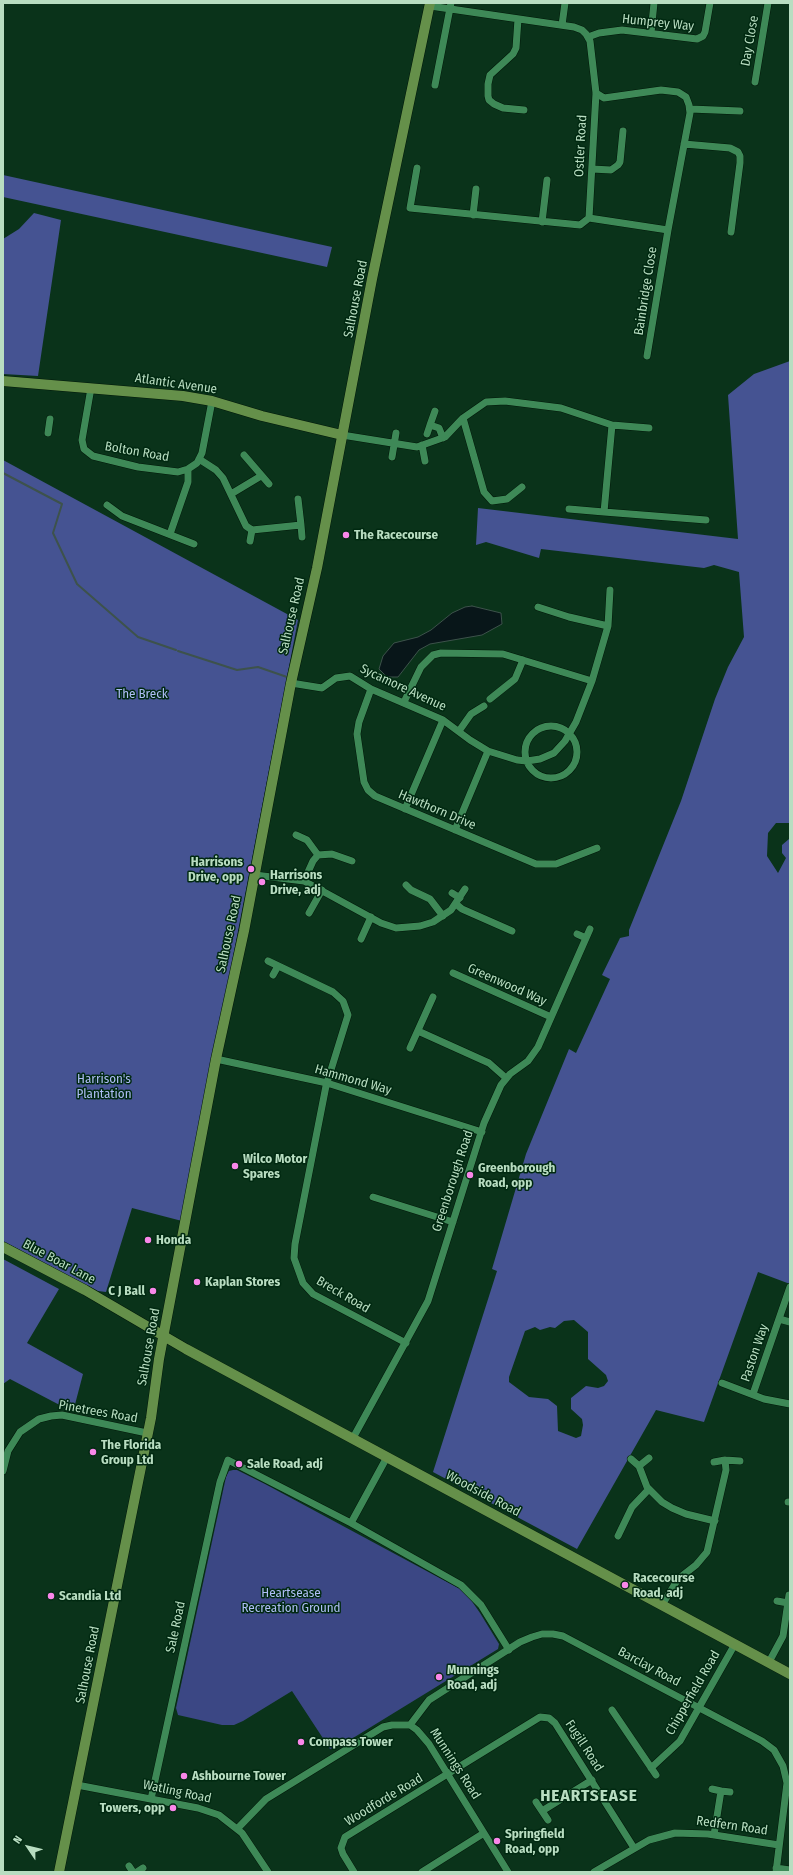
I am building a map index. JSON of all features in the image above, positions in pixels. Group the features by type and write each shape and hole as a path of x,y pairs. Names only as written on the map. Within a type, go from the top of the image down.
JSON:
{"street":[{"path":"562,25 565,3"},
{"path":"651,33 654,3"},
{"name":"Humprey Way","path":"588,37 614,30 695,39 701,37 705,32 710,3"},
{"name":"Day Close","path":"755,82 768,3"},
{"path":"430,5 450,6 518,19 562,25 582,30 588,37"},
{"name":"Salhouse Road","path":"59,1872 147,1433 216,1059 244,931 291,682 318,561 372,279 430,5"},
{"path":"435,84 450,6"},
{"path":"518,19 516,48 513,54 490,75 488,96 489,100 503,108 524,110"},
{"name":"Ostler Road","path":"588,37 596,93 589,218"},
{"path":"417,168 410,208 580,225 589,218 668,230 690,109 686,97 678,92 661,90 604,98 596,93"},
{"path":"690,109 740,111"},
{"path":"592,169 611,170 616,168 620,162 623,131"},
{"path":"684,144 730,148 738,152 740,156 740,163 731,232"},
{"path":"542,222 546,180"},
{"path":"473,215 476,189"},
{"name":"Bainbridge Close","path":"648,356 668,230"},
{"name":"Atlantic Avenue","path":"3,381 150,392 212,401 262,416 342,435"},
{"name":"Bolton Road","path":"91,388 82,440 84,449 93,456 138,467 178,472 188,469"},
{"path":"342,435 417,447 443,438 463,418 486,402 505,400 561,408 612,425 649,428"},
{"path":"170,534 188,482 188,469 197,464 202,454 212,401"},
{"path":"427,434 435,411"},
{"path":"463,418 484,492 492,501 507,499 522,487"},
{"path":"48,433 50,419"},
{"path":"430,425 439,428 443,438"},
{"path":"604,512 612,425"},
{"path":"392,457 396,433"},
{"path":"422,445 425,461"},
{"path":"244,455 269,484"},
{"path":"199,459 216,470 223,478 246,526 252,530 301,525"},
{"path":"231,494 261,476"},
{"path":"298,499 302,537"},
{"path":"107,505 122,516 194,544"},
{"path":"570,509 706,520"},
{"path":"250,541 252,530"},
{"name":"Sycamore Avenue","path":"291,682 322,688 336,678 350,676 371,688 443,720 488,751 506,758 527,761 540,759 554,753 569,734 576,722 592,681 608,626 610,590"},
{"path":"538,607 569,617 608,626"},
{"path":"404,702 418,671 433,655 450,652 503,654 592,681"},
{"path":"490,699 515,680 523,660"},
{"name":"Hawthorn Drive","path":"371,688 357,728 364,782 368,790 375,796 530,863 542,865 556,864 598,848"},
{"path":"459,731 471,714 484,706"},
{"path":"406,809 443,720"},
{"path":"555,726 569,734 575,743 576,754 573,765 566,773 551,778 541,776 532,770 527,761 526,745 531,736 539,729 555,726"},
{"path":"455,830 488,751"},
{"path":"296,835 308,840 318,856"},
{"path":"304,881 313,862 318,856 332,854 352,861"},
{"path":"255,875 304,881 388,926 408,928 433,922 443,916 456,904 465,889"},
{"path":"406,885 411,890 430,899 443,916"},
{"path":"309,912 322,890"},
{"path":"452,893 460,898"},
{"path":"456,904 462,909 512,931"},
{"path":"361,939 371,917"},
{"name":"Greenborough Road","path":"353,1438 428,1301 484,1123 498,1091 506,1078 522,1066 534,1054 590,929"},
{"path":"577,934 586,938"},
{"path":"268,961 278,966 273,975"},
{"name":"Breck Road","path":"278,966 334,992 343,1001 347,1009 346,1023 327,1083 294,1244 294,1258 303,1283 313,1294 406,1343"},
{"name":"Greenwood Way","path":"453,974 551,1017"},
{"path":"410,1048 433,997"},
{"path":"418,1031 489,1063 506,1078"},
{"name":"Hammond Way","path":"216,1059 327,1083 482,1132"},
{"path":"373,1197 452,1222"},
{"name":"Blue Boar Lane","path":"3,1247 79,1287 164,1337"},
{"name":"Paston Way","path":"753,1394 790,1287"},
{"name":"Paston Way","path":"779,1319 790,1322"},
{"name":"Woodside Road","path":"164,1337 790,1674"},
{"path":"722,1383 764,1399 790,1404"},
{"name":"Pinetrees Road","path":"3,1471 8,1451 20,1432 40,1419 51,1416 62,1415 147,1433"},
{"path":"351,1523 387,1457"},
{"path":"639,1466 648,1458"},
{"name":"Sale Road","path":"151,1799 226,1459 351,1523 461,1585 479,1602 508,1650"},
{"path":"631,1459 639,1466 649,1489 662,1502 672,1508 715,1521"},
{"path":"662,1605 678,1579 703,1559 707,1552 726,1470 725,1460"},
{"path":"714,1462 725,1460 740,1461"},
{"path":"618,1536 632,1507 649,1489"},
{"path":"769,1662 783,1636 789,1595"},
{"path":"776,1601 788,1603"},
{"name":"Barclay Road","path":"410,1725 429,1700 508,1650 532,1637 550,1634 563,1636 768,1745 780,1758 788,1782 776,1870"},
{"name":"Chipperfield Road","path":"651,1768 680,1741 735,1644"},
{"path":"612,1710 656,1775"},
{"name":"Fugill Road","path":"447,1775 535,1719 544,1717 555,1723 634,1848"},
{"name":"Munnings Road","path":"238,1828 266,1799 376,1731 392,1725 410,1725 423,1736 508,1872"},
{"name":"Woodforde Road","path":"354,1872 341,1848 345,1837 447,1775"},
{"path":"542,1811 592,1780"},
{"name":"Watling Road","path":"77,1786 151,1799 210,1811 220,1815 238,1828 268,1872"},
{"path":"712,1790 730,1792"},
{"path":"714,1835 721,1791"},
{"path":"536,1802 548,1820"},
{"name":"Redfern Road","path":"594,1872 649,1840 675,1834 690,1832 779,1845"},
{"path":"423,1872 484,1833"},
{"path":"776,1870 790,1870"}],"green space":[{"path":"3,175 332,247 327,267 3,197"},
{"path":"34,213 61,220 38,376 3,374 3,239 19,229"},
{"path":"790,361 790,823 776,823 768,833 767,856 778,873 786,858 782,853 782,845 789,839 790,840 790,1284 758,1272 704,1422 656,1410 577,1549 433,1472 497,1271 492,1269 526,1154 569,1049 576,1053 610,979 602,975 620,938 629,936 629,930 681,801 715,699 728,667 744,637 739,572 714,565 704,568 541,549 539,558 486,542 476,545 478,508 738,539 728,395 754,374","holes":["574,1320 588,1332 588,1359 606,1375 608,1381 604,1386 598,1388 586,1386 571,1398 571,1409 582,1419 583,1425 581,1436 576,1438 558,1431 557,1406 548,1399 529,1397 509,1382 509,1377 525,1331 535,1327 540,1330 550,1327 555,1328 564,1321"]},
{"name":"The Breck","path":"3,460 298,620 182,1221 132,1208 106,1292 98,1291 3,1241"},
{"path":"3,1259 59,1289 27,1343 83,1374 73,1412 10,1379 3,1384"},
{"name":"Heartsease Recreation Ground","path":"237,1470 265,1484 460,1589 471,1600 480,1613 499,1644 498,1649 340,1746 330,1749 292,1691 234,1725 222,1725 178,1715 176,1708 226,1477 229,1471"}],"shaded area":[{"path":"472,606 501,613 502,624 482,635 430,644 419,650 398,677 387,677 379,669 383,656 394,643 418,637 431,630 452,613 465,607"}],"waterway":[{"path":"3,473 62,504 53,533 77,584 138,637 176,650"},
{"path":"178,651 237,670 258,667 287,677"}],"place":[{"name":"The Racecourse","path":"346,535"},
{"name":"Harrisons Drive, opp","path":"251,869"},
{"name":"Harrisons Drive, adj","path":"262,882"},
{"name":"Wilco Motor Spares","path":"235,1166"},
{"name":"Greenborough Road, opp","path":"470,1175"},
{"name":"Honda","path":"148,1240"},
{"name":"Kaplan Stores","path":"197,1282"},
{"name":"C J Ball","path":"153,1291"},
{"name":"The Florida Group Ltd","path":"93,1452"},
{"name":"Sale Road, adj","path":"239,1464"},
{"name":"Racecourse Road, adj","path":"625,1585"},
{"name":"Scandia Ltd","path":"51,1596"},
{"name":"Munnings Road, adj","path":"439,1677"},
{"name":"Compass Tower","path":"301,1742"},
{"name":"Ashbourne Tower","path":"184,1776"},
{"name":"Towers, opp","path":"173,1808"},
{"name":"Springfield Road, opp","path":"497,1841"}],"district":[{"name":"HEARTSEASE","path":"589,1796"}],"park label":[{"name":"Harrison's Plantation","path":"104,1086"}]}
